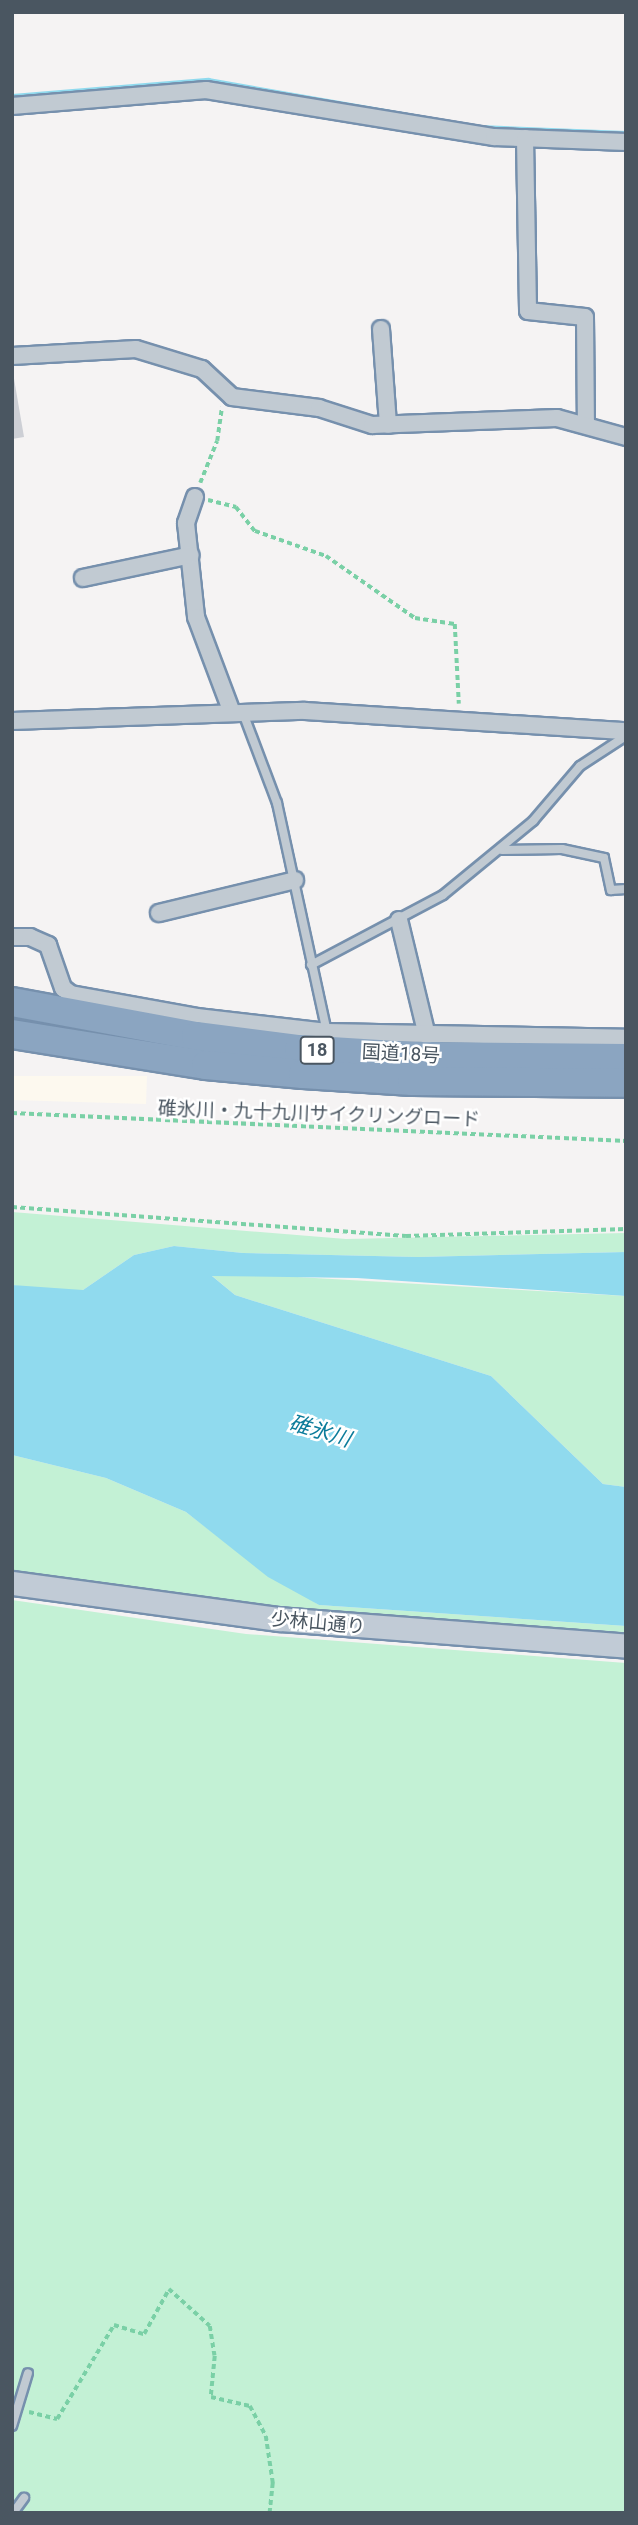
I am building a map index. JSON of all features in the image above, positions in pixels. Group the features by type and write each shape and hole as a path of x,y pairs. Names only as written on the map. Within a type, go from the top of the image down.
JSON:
{"highway":[{"name":"国道18号","path":"12,1002 196,1036 299,1049 411,1056 626,1058"},
{"name":"国道18号","path":"12,1035 206,1065 303,1074 412,1081 626,1083"}],"street":[{"path":"12,106 206,90 407,124 525,138 626,142"},
{"path":"525,138 528,311 585,317 586,425"},
{"path":"381,329 388,425"},
{"path":"12,356 136,349 202,369 232,397 319,408 372,425 556,418 626,437"},
{"path":"195,496 186,523 195,617 237,710"},
{"path":"83,578 191,555"},
{"path":"12,721 237,710 460,720 626,734"},
{"path":"159,913 295,880"},
{"path":"399,920 428,1036"},
{"path":"12,937 30,937 48,945 63,988 71,994 197,1017 327,1032 626,1038"},
{"path":"12,1002 12,1035"},
{"name":"少林山通り","path":"12,1583 279,1619 626,1646"}],"lane":[{"path":"237,710 277,803 327,1032"},
{"path":"311,965 443,895 502,850 580,766 626,734"},
{"path":"502,850 562,849 604,858 611,890 626,889"},
{"path":"12,2426 28,2373"},
{"path":"13,2513 24,2498"}],"path":[{"path":"224,390 217,441 195,496 236,507 255,531 326,556 415,618 455,625 460,720"},
{"name":"碓氷川・九十九川サイクリングロード","path":"12,1114 626,1141"},
{"path":"12,1207 382,1235 626,1229"},
{"path":"19,2410 57,2419 114,2325 144,2334 169,2290 210,2326 215,2356 211,2397 250,2406 266,2436 273,2483 270,2513"}],"shaded area":[{"path":"12,1076 147,1076 146,1104 12,1100"}],"green space":[{"path":"12,1212 346,1239 626,1233 626,1252 418,1257 243,1253 174,1246 134,1255 83,1290 41,1290 12,1285"},
{"path":"229,1273 626,1296 626,1487 603,1484 491,1376 235,1295 211,1275"},
{"path":"12,1455 106,1478 186,1512 247,1559 319,1605 626,1626 626,1633 318,1612 12,1571"},
{"path":"12,1600 246,1634 626,1663 626,2513 12,2513"}],"water":[{"name":"碓氷川","path":"174,1246 243,1253 418,1257 626,1252 626,1296 357,1278 212,1276 235,1295 491,1376 603,1484 626,1487 626,1626 319,1605 268,1577 186,1512 106,1478 12,1455 12,1285 83,1290 134,1255"}],"building":[{"path":"12,367 24,437 12,439"}],"waterway":[{"path":"12,96 208,80 449,122"},
{"path":"480,127 626,133"}]}
